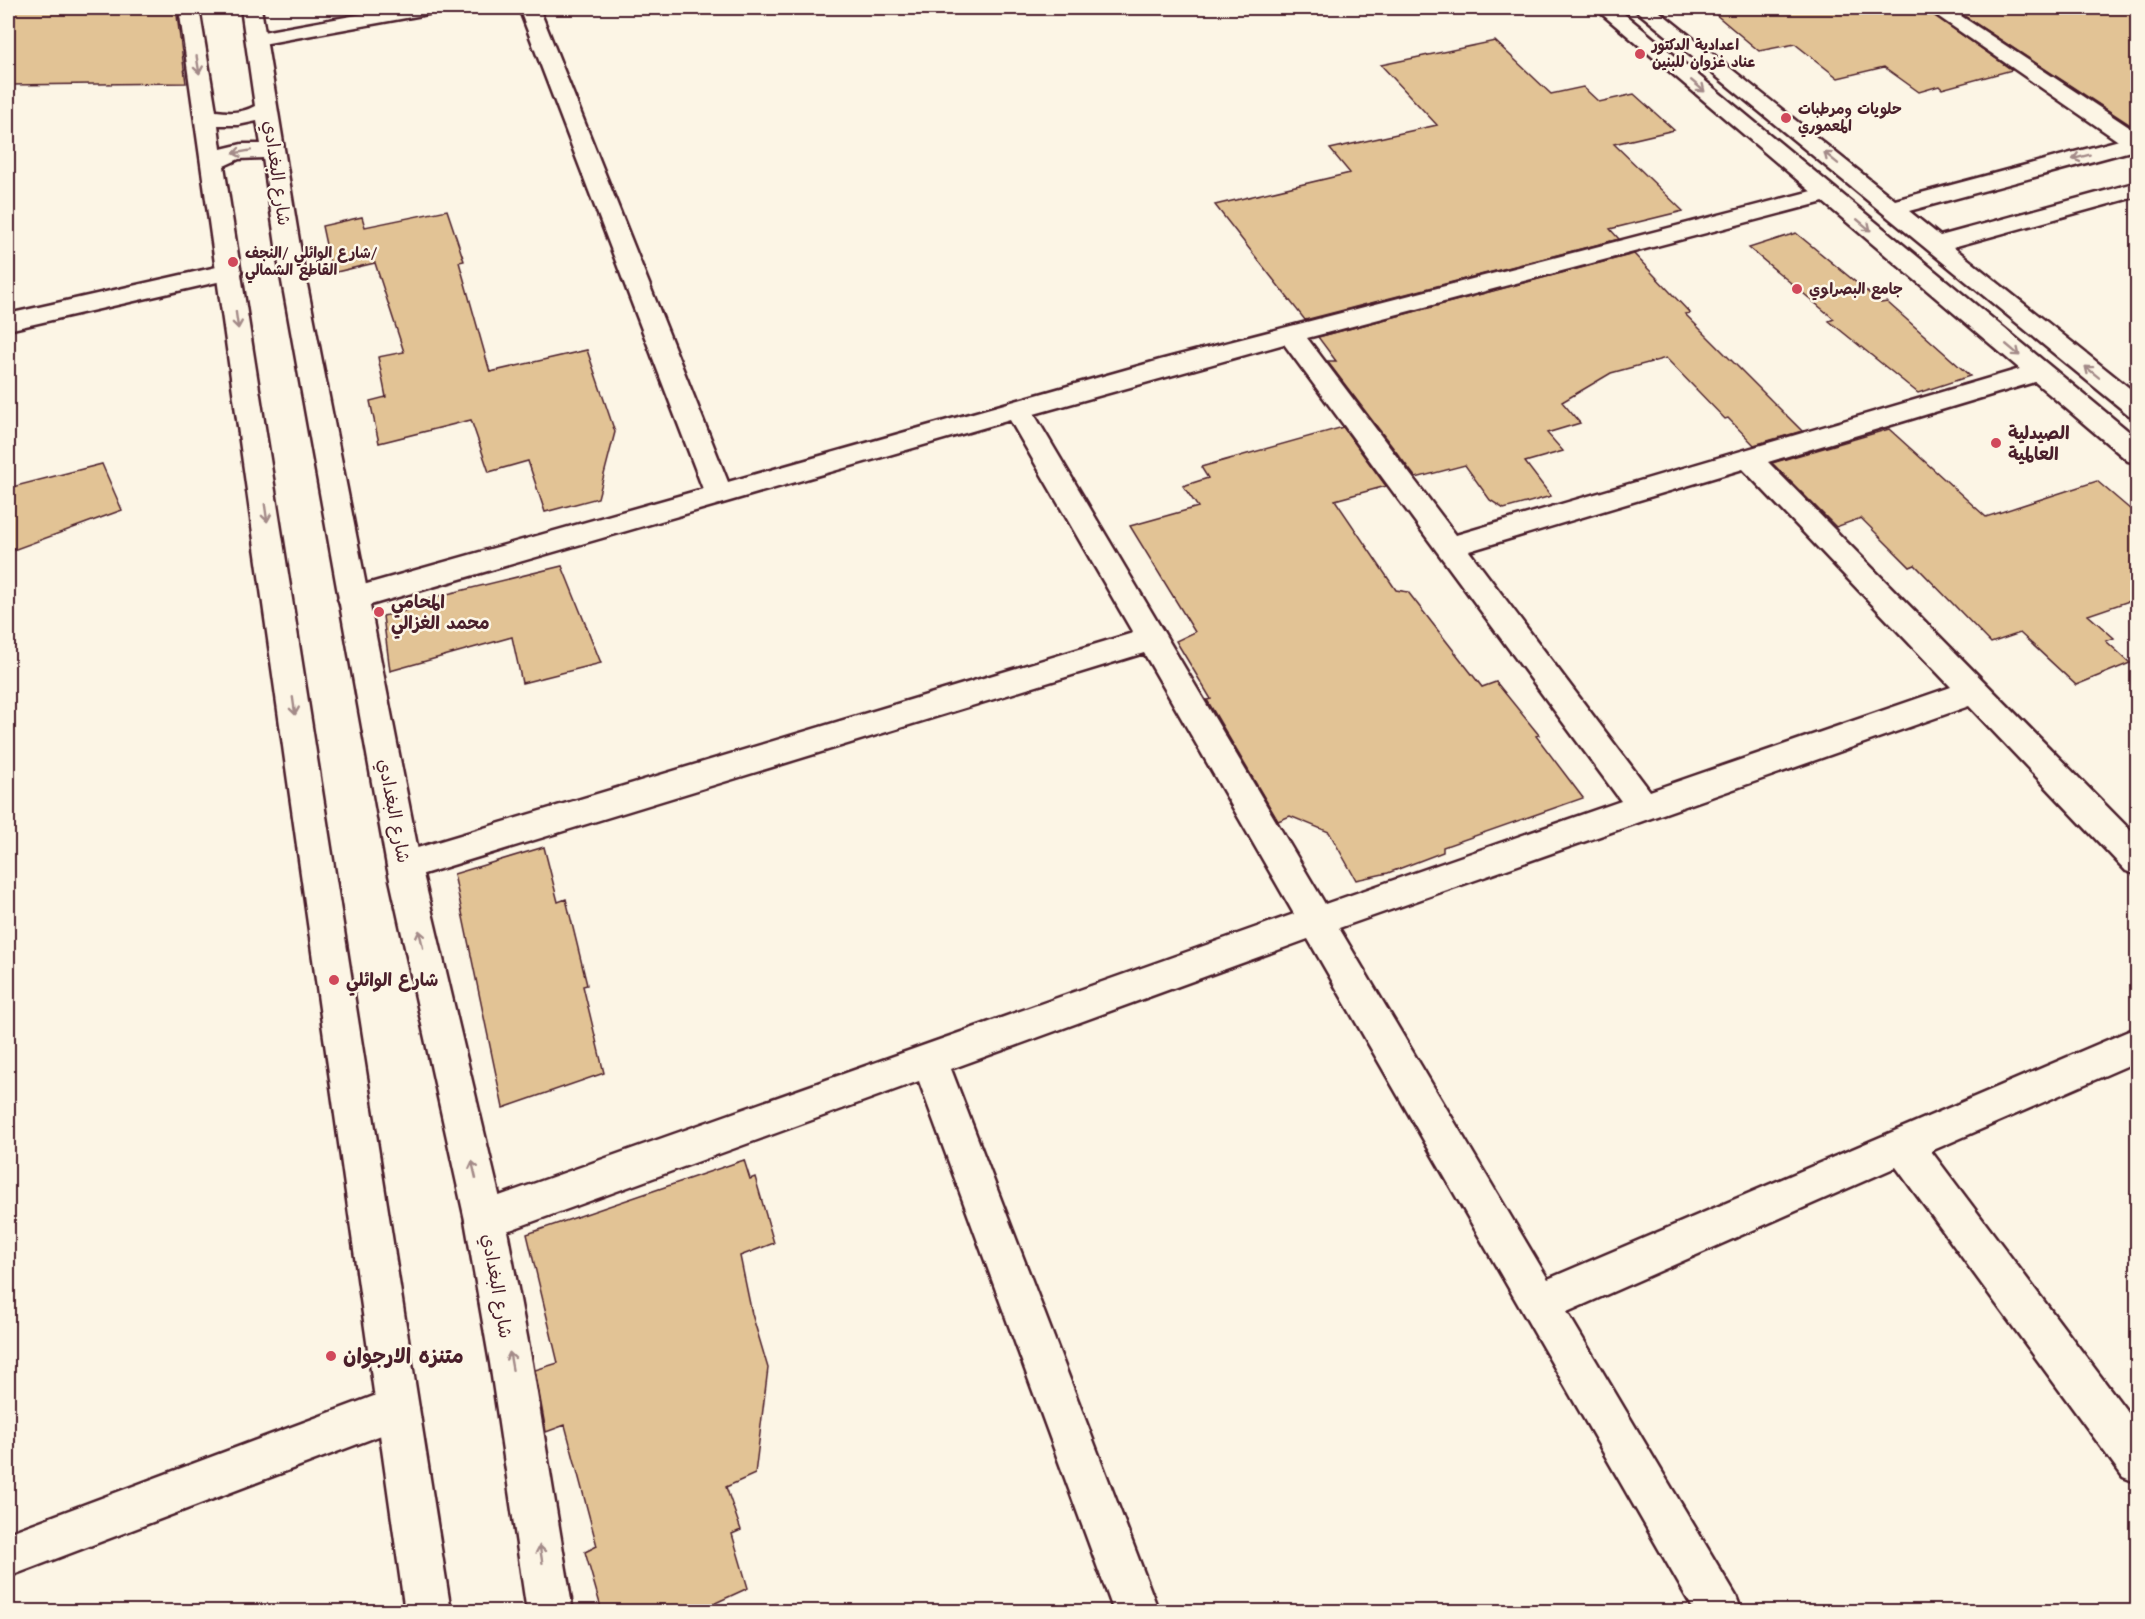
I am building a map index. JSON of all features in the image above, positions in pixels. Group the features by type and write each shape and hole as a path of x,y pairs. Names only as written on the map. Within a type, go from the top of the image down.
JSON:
{"street":[{"path":"189,8 428,1611"},
{"path":"254,23 428,8"},
{"path":"529,8 719,495"},
{"path":"1605,8 2138,454"},
{"path":"1643,8 1893,208 2138,409"},
{"path":"1936,8 2136,142"},
{"name":"شارع البغدادي","path":"254,23 290,259 353,599 404,866 485,1220 511,1363 550,1611"},
{"path":"206,116 234,120 268,107"},
{"path":"1893,208 2136,142"},
{"path":"213,163 244,150 273,152"},
{"path":"1978,185 1978,193 1988,208 2019,222"},
{"path":"1937,244 2138,189"},
{"path":"353,599 1290,334 1827,194"},
{"path":"8,322 230,272"},
{"path":"1290,334 1643,806"},
{"path":"1449,547 2039,372"},
{"path":"1018,410 1720,1611"},
{"path":"1748,458 2138,861"},
{"path":"404,866 1152,639"},
{"path":"485,1220 1317,921 1973,692"},
{"path":"1540,1303 2138,1043"},
{"path":"929,1059 1137,1611"},
{"path":"1903,1145 2138,1462"},
{"path":"8,1555 398,1408"}],"building":[{"path":"8,8 176,8 186,83 8,85"},
{"path":"1708,8 1924,8 2012,70 1942,89 1939,86 1919,92 1884,67 1838,78 1795,44 1759,51"},
{"path":"1952,8 2138,8 2138,130"},
{"path":"1495,41 1551,94 1583,87 1599,102 1634,94 1674,130 1614,144 1683,211 1610,229 1619,239 1305,320 1215,205 1350,173 1330,149 1437,125 1381,65"},
{"path":"447,210 464,261 459,262 490,372 587,350 615,432 598,498 545,512 528,461 489,472 471,420 379,443 370,401 386,397 378,357 404,352 375,263 332,273 322,226 362,217 365,227"},
{"path":"1796,233 1881,303 1887,302 1970,376 1918,393 1829,321 1834,319 1749,248"},
{"path":"1634,254 1690,313 1685,314 1802,431 1754,445 1728,418 1725,419 1666,358 1611,373 1562,402 1580,423 1547,433 1563,451 1525,462 1551,496 1504,509 1490,500 1465,465 1416,478 1327,361 1336,361 1318,337"},
{"path":"1343,427 1386,486 1335,500 1396,590 1408,592 1482,687 1496,682 1539,735 1536,736 1583,798 1443,847 1443,852 1388,873 1356,880 1329,832 1290,816 1278,821 1207,700 1211,699 1176,641 1195,632 1130,526 1198,507 1183,486 1208,478 1201,467"},
{"path":"1889,429 1986,517 2097,481 2138,516 2138,598 2088,615 2114,638 2106,641 2130,663 2076,685 2020,633 1991,643 1915,565 1910,567 1861,518 1836,527 1772,463"},
{"path":"102,464 122,510 8,552 8,488"},
{"path":"562,566 601,663 522,683 512,637 390,671 383,616 408,610 406,604"},
{"path":"544,847 558,902 566,899 587,985 583,986 604,1073 503,1108 454,874"},
{"path":"744,1160 750,1179 755,1177 774,1243 740,1256 752,1314 768,1368 755,1474 726,1487 741,1530 732,1534 748,1588 698,1611 602,1611 585,1552 597,1546 565,1425 546,1432 535,1370 558,1363 527,1234"}],"place":[{"name":"اعدادية الدكتور عناد غزوان للبنين","path":"1640,54"},
{"name":"حلويات ومرطبات المعموري","path":"1786,118"},
{"name":"شارع الوائلي /النجف/ القاطع الشمالي","path":"233,262"},
{"name":"جامع البصراوي","path":"1797,289"},
{"name":"الصيدلية العالمية","path":"1996,443"},
{"name":"المحامي محمد الغزالي","path":"379,612"},
{"name":"شارع الوائلي","path":"334,980"},
{"name":"متنزه الارجوان","path":"331,1356"}]}
